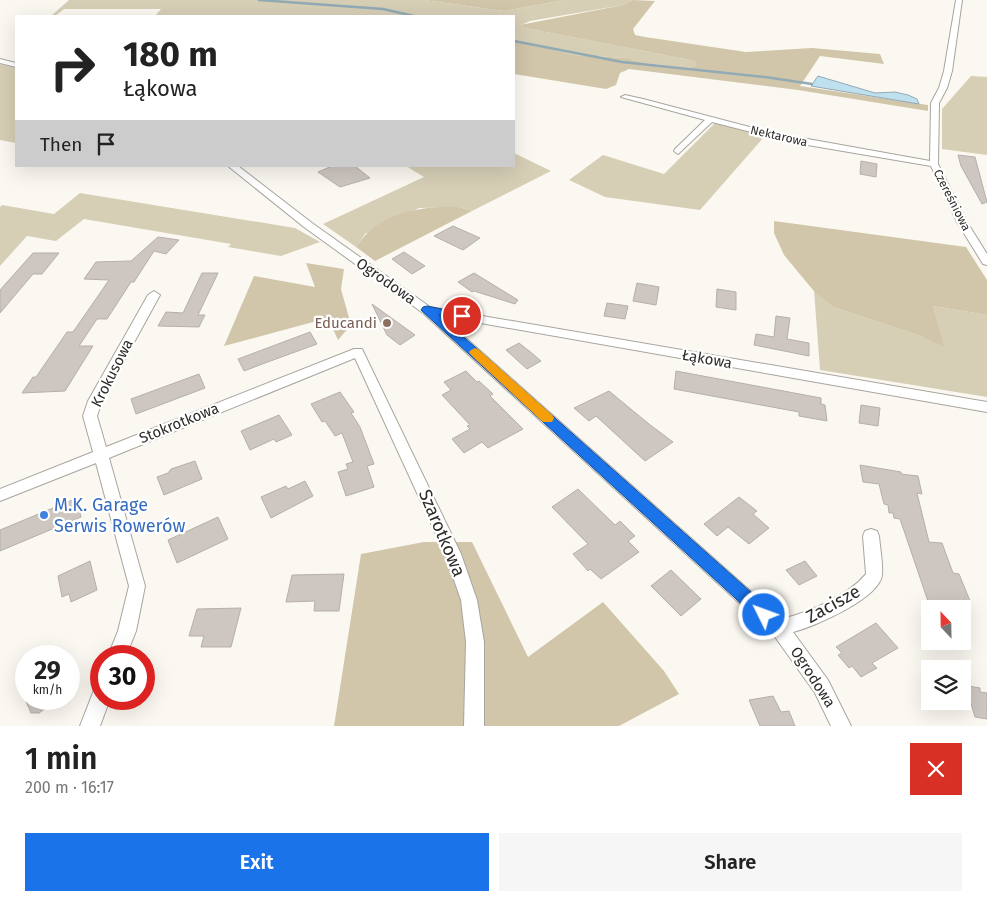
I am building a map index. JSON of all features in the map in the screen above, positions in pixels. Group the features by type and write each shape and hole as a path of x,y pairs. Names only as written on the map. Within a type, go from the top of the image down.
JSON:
{"street":[{"name":"Czereśniowa","path":"959,0 948,71 943,88 935,102 934,164 962,222 987,262"},
{"path":"0,61 15,65"},
{"path":"0,67 8,63"},
{"name":"Nektarowa","path":"625,97 652,102 787,139 854,152 934,164"},
{"path":"678,151 711,119"},
{"name":"Ogrodowa","path":"233,167 308,225 427,310 779,628 809,668 833,706 841,726"},
{"name":"Krokusowa","path":"121,645 127,630 137,586 125,536 90,416 95,401 154,295"},
{"name":"Łąkowa","path":"427,310 987,407"},
{"name":"Stokrotkowa","path":"0,495 358,352"},
{"name":"Szarotkowa","path":"358,352 453,554 469,600 475,642 474,726"},
{"name":"Zacisze","path":"779,628 805,621 862,591 874,576 870,536"},
{"path":"90,726 96,710"}],"shaded area":[{"path":"69,0 424,0 504,11 565,0 633,0 623,5 530,21 521,25 525,28 695,61 698,65 688,68 645,63 628,58 573,55 515,39 515,15 156,15 161,9 64,9 56,15 52,15"},
{"path":"424,0 565,0 504,11"},
{"path":"633,0 655,1 633,29 635,35 645,37 746,52 812,48 880,54 884,64 820,56 800,86 928,105 928,111 798,90 629,69 620,73 616,85 606,89 515,74 515,39 573,55 628,58 645,63 688,68 697,65 695,61 525,28 520,25 623,5"},
{"path":"0,64 15,68 15,143 0,140"},
{"path":"971,76 987,77 987,155 942,149 942,109"},
{"path":"717,121 764,137 700,210 605,197 569,180 603,155 664,174"},
{"path":"515,153 551,171 472,211 459,207 419,208 365,234 356,247 323,224 424,177 408,167 515,167"},
{"path":"80,193 295,228 320,242 281,256 228,247 231,244 84,219 56,241 27,236 0,266 0,207 2,205 54,214"},
{"path":"459,207 472,211 375,261 356,247 372,229 392,217 415,210"},
{"path":"774,221 966,247 987,280 987,315 933,306 944,347 918,335 833,307 813,290 784,255 774,233"},
{"path":"306,263 344,269 341,289 351,325 338,340 328,318 224,346 254,276 315,287"},
{"path":"814,290 833,307 918,335 943,346 933,306 987,315 987,397 820,370"},
{"path":"424,542 472,542 528,657 603,602 664,671 679,694 619,726 334,726 361,554"}],"water":[{"path":"818,76 875,93 895,92 908,95 917,99 919,104 811,86"}],"building":[{"path":"958,155 975,157 987,202 982,204 961,166"},
{"path":"861,161 877,164 876,177 860,174"},
{"path":"330,167 356,167 370,178 340,187 318,172"},
{"path":"453,226 480,238 463,250 434,236"},
{"path":"158,237 179,240 166,254 154,251 107,319 97,319 79,346 93,346 65,391 22,393 33,377 36,377 67,332 73,332 109,280 84,279 96,262 131,261"},
{"path":"404,252 425,266 412,274 392,259"},
{"path":"33,253 59,253 42,274 33,274 0,313 0,290"},
{"path":"202,273 218,273 198,315 205,315 199,327 158,326 166,312 183,313"},
{"path":"474,273 518,300 515,304 474,291 472,292 458,282"},
{"path":"637,283 659,287 656,305 633,301"},
{"path":"717,289 736,292 736,310 716,307"},
{"path":"607,303 628,306 625,319 604,316"},
{"path":"372,304 415,335 400,345 387,335"},
{"path":"776,316 790,318 787,339 809,343 809,356 754,345 756,334 774,337"},
{"path":"310,332 317,344 244,371 238,359"},
{"path":"519,343 541,361 527,369 506,350"},
{"path":"466,371 493,394 490,396 523,429 488,448 482,442 464,453 452,439 470,429 467,426 470,425 442,395 451,390 444,382"},
{"path":"676,371 821,398 821,404 825,405 827,421 799,416 799,412 674,389"},
{"path":"199,374 205,388 136,414 131,399"},
{"path":"609,391 673,442 645,461 596,416 589,421 574,408"},
{"path":"340,392 354,412 351,413 360,427 374,464 367,466 374,487 346,496 338,472 348,469 346,464 353,462 342,433 335,436 325,421 322,422 311,404"},
{"path":"861,405 880,408 878,426 859,423"},
{"path":"279,415 292,435 276,442 274,439 250,450 241,431"},
{"path":"195,461 202,479 164,495 157,477 168,473 171,469"},
{"path":"860,465 918,476 922,494 917,493 929,542 942,543 953,573 959,574 970,600 928,600 900,519 894,518 893,513 889,513 888,505 884,504 879,484 863,482"},
{"path":"305,481 313,496 271,518 261,497 286,486 288,489"},
{"path":"578,489 615,525 620,521 635,536 628,541 639,552 601,579 590,569 588,571 573,554 588,544 552,507"},
{"path":"739,497 757,511 753,514 769,528 749,544 728,527 717,536 704,524"},
{"path":"77,498 81,517 0,551 0,530"},
{"path":"218,517 228,539 177,563 168,540"},
{"path":"90,561 97,590 71,602 69,594 62,597 58,576"},
{"path":"805,561 817,576 799,585 786,570"},
{"path":"671,570 701,599 681,616 651,586"},
{"path":"344,574 339,611 314,611 315,601 286,602 292,575"},
{"path":"241,608 231,647 201,647 204,636 189,636 197,609"},
{"path":"876,623 898,648 872,663 877,668 861,677 852,666 849,668 838,655 842,653 836,647"},
{"path":"971,686 980,688 980,692 987,693 987,719 975,717 971,703"},
{"path":"773,696 781,712 789,711 795,726 760,726 749,700"},
{"path":"30,710 43,710 39,713 31,713"}],"waterway":[{"path":"259,0 383,9 410,15"},
{"path":"515,41 622,62 765,77 812,84"}],"slow traffic":[{"path":"475,352 548,418"}],"place":[{"name":"Educandi","path":"387,323"},
{"name":"M.K. Garage Serwis Rowerów","path":"44,515"}],"route":[{"path":"462,316 427,310 764,615"}]}
